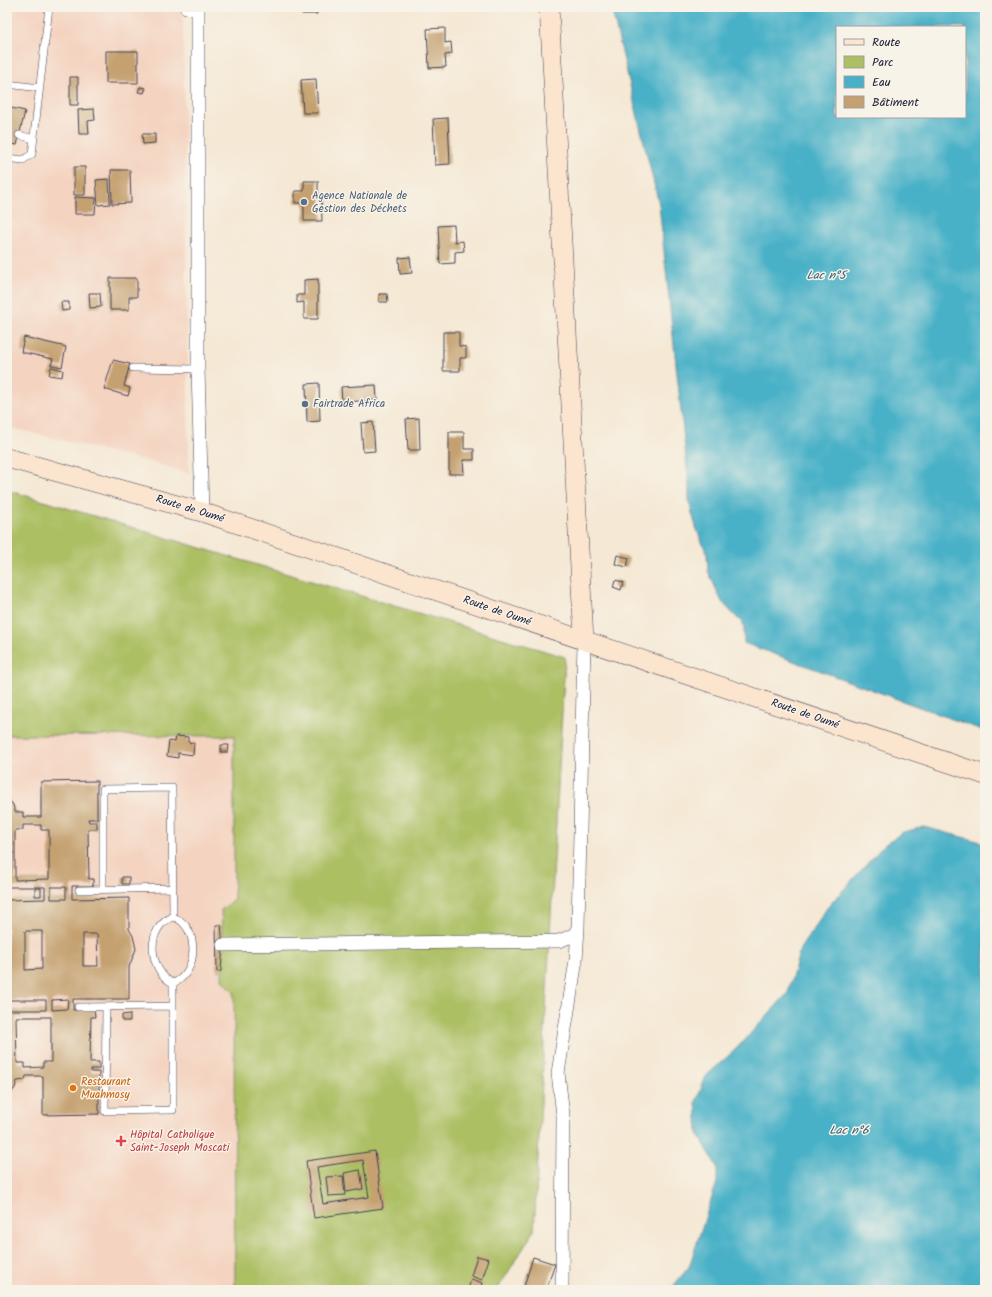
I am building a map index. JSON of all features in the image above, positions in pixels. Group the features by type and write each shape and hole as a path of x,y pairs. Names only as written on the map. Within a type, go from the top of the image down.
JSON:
{"main road":[{"path":"549,7 584,640"},
{"name":"Route de Oumé","path":"7,458 202,512 985,775"}],"street":[{"path":"194,8 198,369 202,512"},
{"path":"562,1290 563,1115 558,1073 576,960 578,928 584,640"},
{"path":"223,945 560,941 574,935 578,928"}],"lane":[{"path":"7,158 23,160 32,154 48,7"},
{"path":"7,84 40,88"},
{"path":"20,135 34,139"},
{"path":"133,368 198,369"},
{"path":"103,889 103,789 172,788 173,917"},
{"path":"79,890 172,888"},
{"path":"173,917 180,920 187,928 193,947 192,960 188,970 181,980 173,983 165,979 158,971 153,949 158,928 166,920 173,917"},
{"path":"106,1007 105,1111 172,1110 173,983"},
{"path":"78,1007 173,1006"}],"shaded area":[{"path":"7,7 183,8 189,473 131,457 7,427"},
{"name":"Hôpital Catholique Saint-Joseph Moscati","path":"7,735 234,736 234,900 223,945 221,971 222,980 234,992 235,1290 7,1290"}],"green space":[{"path":"7,490 565,657 534,1231 497,1290 235,1290 234,992 222,980 223,945 221,910 234,900 234,736 7,735"}],"water":[{"name":"Lac n°5","path":"611,7 985,7 985,731 744,643 744,625 722,602 708,571 707,554 696,527 689,502 689,486 659,204"},
{"name":"Lac n°6","path":"924,827 985,843 985,1290 670,1290 689,1267 717,1182 717,1167 698,1133 696,1102 706,1076 737,1048 788,993 800,949 827,908 884,845 903,832"}],"building":[{"path":"302,7 317,7 317,14 302,14"},
{"path":"445,28 445,43 451,42 452,54 445,55 446,67 429,68 427,29"},
{"path":"106,51 138,51 138,83 106,83"},
{"path":"70,77 78,77 78,105 70,105"},
{"path":"316,79 318,113 303,113 301,80"},
{"path":"140,87 146,88 144,93 138,92"},
{"path":"7,107 25,111 17,145 7,143"},
{"path":"94,109 95,120 88,121 89,134 79,134 78,110"},
{"path":"448,118 450,164 435,165 433,119"},
{"path":"142,134 155,134 155,143 143,144"},
{"path":"74,167 85,167 85,195 74,195"},
{"path":"111,170 130,170 131,203 112,204"},
{"path":"109,179 110,204 98,205 96,180"},
{"path":"304,181 318,181 318,194 321,194 322,221 304,221 304,203 295,203 295,191 304,191"},
{"path":"75,197 96,198 95,214 75,214"},
{"path":"454,225 455,242 463,241 464,251 455,252 455,263 440,264 438,226"},
{"path":"410,257 412,273 400,274 399,258"},
{"path":"110,278 137,278 137,297 129,297 129,310 110,310"},
{"path":"318,279 318,319 304,319 304,302 297,303 297,295 304,295 304,280"},
{"path":"89,293 100,293 101,307 90,308"},
{"path":"379,294 387,294 388,302 379,302"},
{"path":"61,302 69,302 69,310 62,311"},
{"path":"443,332 459,332 459,346 466,347 466,358 460,358 460,371 443,371"},
{"path":"24,337 66,347 62,367 51,365 53,359 21,352"},
{"path":"113,360 130,364 124,386 130,388 128,396 104,389"},
{"path":"51,367 63,370 62,377 49,375"},
{"path":"319,383 320,421 307,422 306,384"},
{"path":"376,385 377,400 342,402 341,387"},
{"path":"419,418 420,450 408,450 406,419"},
{"path":"373,422 375,451 363,452 361,423"},
{"path":"449,432 464,432 464,449 474,449 474,460 463,460 464,474 449,474"},
{"path":"617,555 629,558 627,567 615,564"},
{"path":"615,580 623,582 621,590 613,587"},
{"path":"176,736 188,737 188,742 194,743 193,755 178,753 178,758 167,756 169,741 175,742"},
{"path":"221,745 229,745 228,752 221,752"},
{"path":"97,781 97,819 88,819 89,822 97,822 97,829 88,829 89,879 93,879 93,886 72,886 72,899 129,898 129,929 133,936 136,949 129,967 129,999 73,999 73,1010 94,1009 95,1017 91,1017 90,1062 99,1062 99,1069 91,1069 91,1072 99,1072 99,1114 43,1115 43,1076 26,1076 25,1080 17,1081 15,1088 7,1097 7,1010 46,1010 46,1000 7,1000 7,900 45,899 45,887 7,887 7,797 13,805 15,812 23,812 23,817 41,817 41,782","holes":["23,825 41,825 41,830 49,830 49,879 15,880 15,830 23,830","51,887 66,887 66,899 51,899","25,931 42,931 42,969 25,970","83,934 97,934 98,966 83,966","68,999 67,1009 52,1010 52,1000","16,1017 51,1017 51,1062 43,1062 43,1067 25,1068 25,1063 17,1063"]},
{"path":"122,877 129,877 129,884 122,884"},
{"path":"35,888 41,888 41,896 35,896"},
{"path":"216,925 221,925 223,945 221,971 217,972"},
{"path":"130,1014 130,1021 122,1021 122,1015"},
{"path":"375,1151 383,1208 314,1218 306,1161","holes":["363,1160 369,1197 323,1204 317,1167"]},
{"path":"360,1170 363,1189 346,1192 344,1173"},
{"path":"343,1176 345,1195 328,1196 326,1177"},
{"path":"477,1256 489,1259 482,1280 471,1276"},
{"path":"533,1257 555,1264 546,1290 523,1290"},
{"path":"471,1279 483,1283 481,1290 468,1290"}],"place":[{"name":"Agence Nationale de Gestion des Déchets","path":"304,202"},
{"name":"Fairtrade Africa","path":"305,404"},
{"name":"Restaurant Muahmosy","path":"73,1088"},
{"name":"Hôpital Catholique Saint-Joseph Moscati","path":"121,1141"}]}
